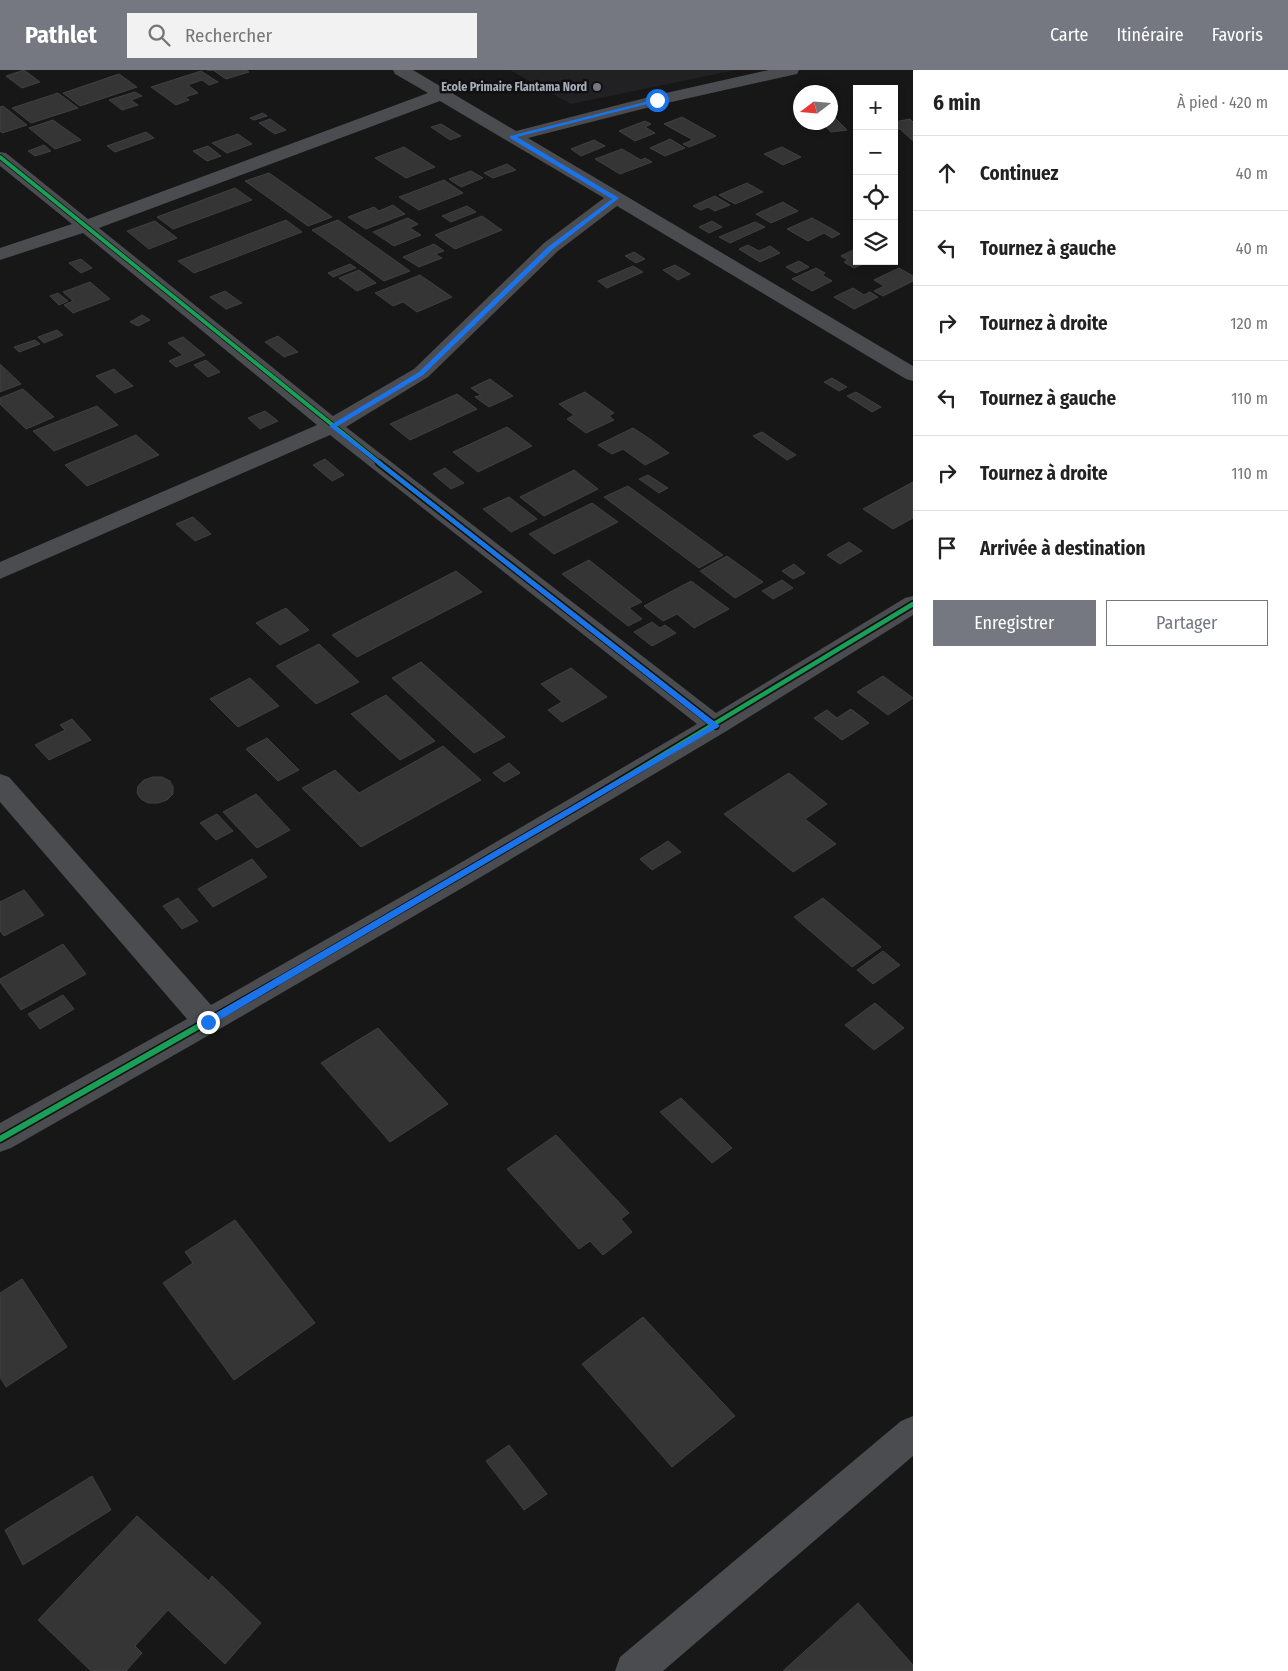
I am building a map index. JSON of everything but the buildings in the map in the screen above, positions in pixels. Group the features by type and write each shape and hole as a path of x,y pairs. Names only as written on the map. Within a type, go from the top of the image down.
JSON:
{"street":[{"path":"401,70 913,375"},
{"path":"512,137 657,100 791,70"},
{"path":"0,254 86,226 442,94"},
{"path":"0,157 332,426 716,726"},
{"path":"0,571 332,426 421,373 551,247 616,198"},
{"path":"0,1139 208,1022 716,726 913,604"},
{"path":"0,784 208,1022"},
{"path":"634,1671 913,1433"}],"shaded area":[{"name":"Ecole Primaire Flantama Nord","path":"510,70 736,70 571,104"}],"cycle path":[{"path":"0,157 332,426 716,726"},
{"path":"0,1139 230,1009 459,876 687,742 913,604"}],"place":[{"name":"Ecole Primaire Flantama Nord","path":"597,87"}],"route":[{"path":"208,1022 716,726 332,426 421,373 551,247 616,198 512,137 657,100"}]}
